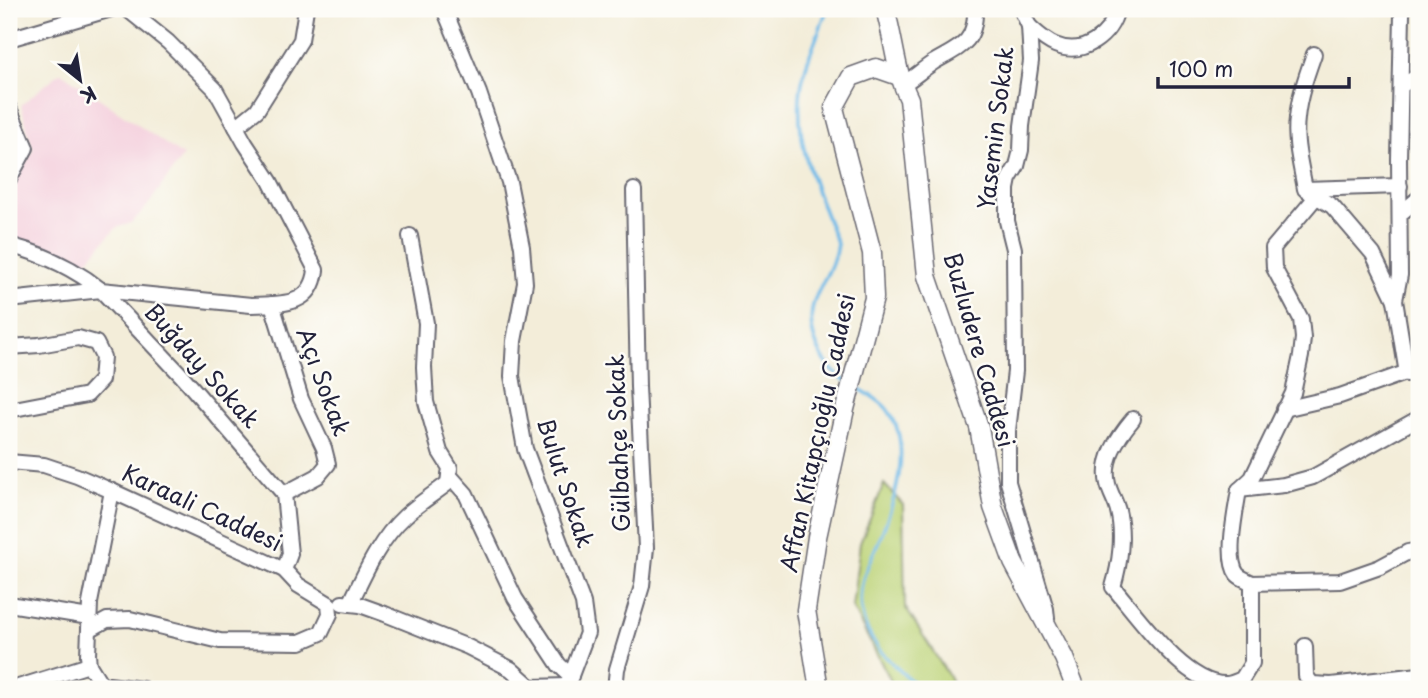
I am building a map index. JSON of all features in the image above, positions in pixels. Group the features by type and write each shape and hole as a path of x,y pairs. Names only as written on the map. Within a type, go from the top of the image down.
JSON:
{"street":[{"path":"9,39 111,9"},
{"path":"9,300 101,289 251,305 272,304 289,303 305,295 314,284 316,271 270,181 215,89 168,42 127,9"},
{"path":"236,127 257,110 301,40 306,9"},
{"name":"Bulut Sokak","path":"444,9 479,93 509,182 522,247 525,283 514,341 512,376 525,449 583,603 587,633 569,684"},
{"name":"Buzludere Caddesi","path":"886,9 900,80 909,99 927,276 979,427 993,507 1013,562 1064,657 1076,689"},
{"path":"900,80 963,46 972,35 975,9"},
{"name":"Yasemin Sokak","path":"1021,9 1029,26 1031,61 1021,150 1007,190 1007,220 1014,249 1015,371 1008,431 1008,482 1046,609 1047,626"},
{"path":"1029,26 1040,37 1057,46 1077,49 1097,41 1112,24 1116,9"},
{"path":"1395,300 1400,275 1402,14"},
{"path":"1284,410 1340,396 1413,371 1395,300 1373,254 1332,206 1311,193 1299,160 1297,119 1314,54"},
{"name":"Affan Kitapçıoğlu Caddesi","path":"819,689 806,610 817,537 845,409 874,298 872,253 834,108 851,77 876,68 900,80"},
{"path":"1402,85 1419,76"},
{"path":"9,108 26,148 9,178"},
{"path":"1311,193 1399,186"},
{"name":"Gülbahçe Sokak","path":"615,689 617,669 642,586 646,548 638,387 634,190"},
{"path":"1311,193 1273,248 1274,268 1301,319 1303,338 1293,393 1252,478 1239,490 1233,528 1232,563 1238,575 1252,583 1340,581 1380,567 1408,552 1419,550"},
{"path":"1400,214 1419,198"},
{"path":"350,604 371,560 391,531 404,517 448,483 450,468 440,452 426,402 426,323 410,236"},
{"name":"Buğday Sokak","path":"9,245 62,264 101,289 224,423 284,494"},
{"name":"Açı Sokak","path":"272,304 301,399 328,464 318,476 284,494"},
{"path":"9,348 78,338 96,342 103,357 101,380 87,395 9,410"},
{"path":"1239,490 1284,485 1313,477 1419,418"},
{"path":"1133,419 1119,437 1107,466 1108,483 1118,510 1121,536 1118,571 1113,587 1182,664 1201,678 1226,684 1242,679 1252,663 1252,583"},
{"name":"Karaali Caddesi","path":"9,462 44,465 112,491 284,570 298,585 329,604"},
{"path":"9,604 89,624 130,619 220,640 300,642 321,633 330,614 329,604 350,604 385,614 468,647 511,669 528,688 569,684 515,598 466,494 449,475"},
{"path":"112,491 96,566 89,624 89,665 102,687 143,689"},
{"path":"284,494 290,554 284,570"},
{"path":"1305,646 1306,676 1312,684 1331,685 1419,675"},
{"path":"12,689 89,665"}],"shaded area":[{"path":"61,72 183,156 145,209 131,223 116,228 85,263 73,264 9,240 9,193 33,150 21,105"}],"green space":[{"path":"884,484 903,505 905,607 950,678 954,689 895,689 852,607 860,543"}],"waterway":[{"path":"827,9 801,86 800,116 810,172 837,244 833,261 813,305 812,327 823,358 837,375 846,381"},
{"path":"856,387 887,409 895,423 901,455 891,507 863,581 861,609 864,622 876,645 920,689"}]}
